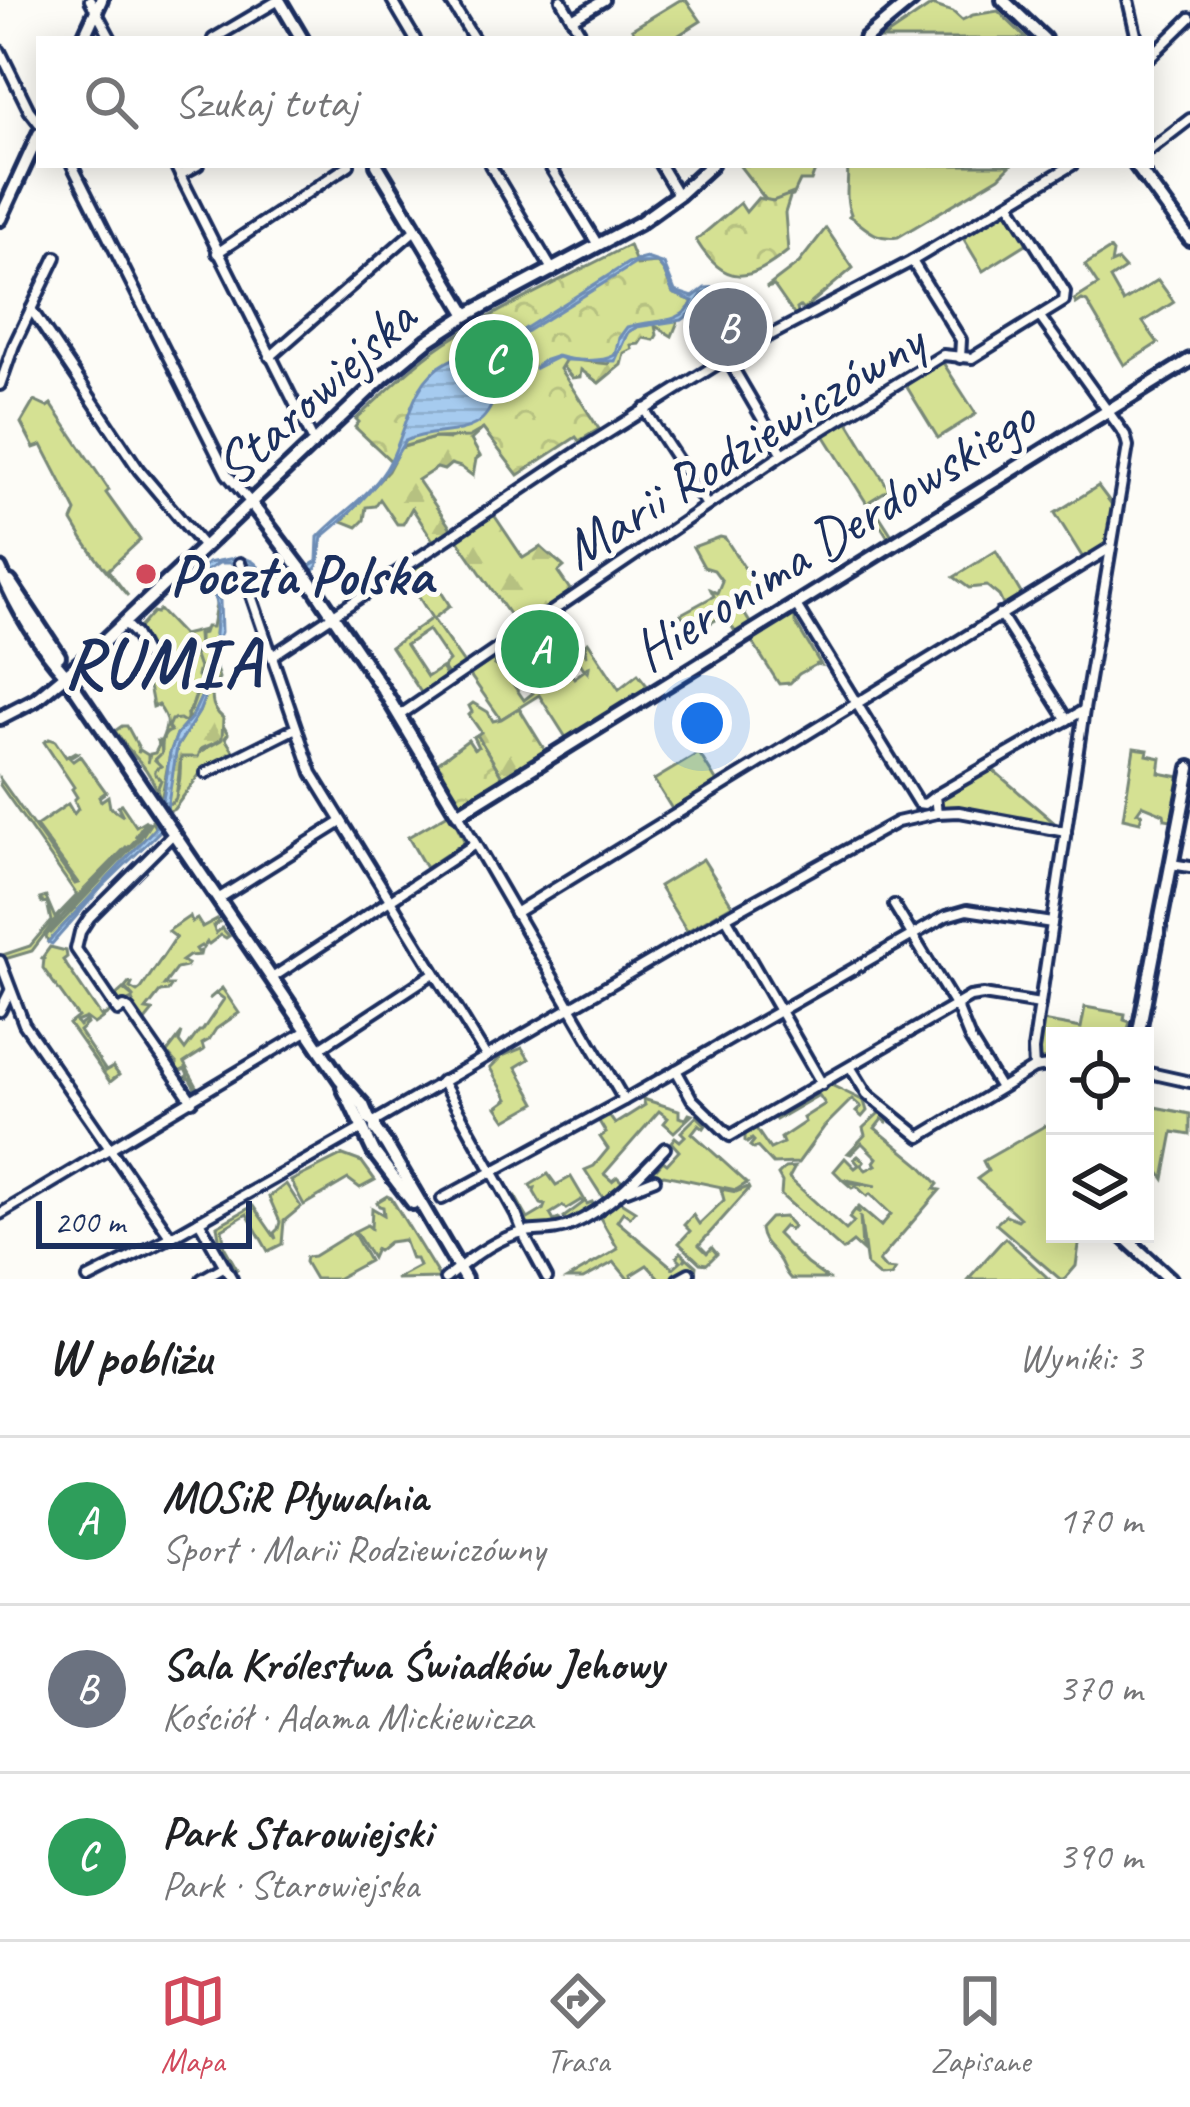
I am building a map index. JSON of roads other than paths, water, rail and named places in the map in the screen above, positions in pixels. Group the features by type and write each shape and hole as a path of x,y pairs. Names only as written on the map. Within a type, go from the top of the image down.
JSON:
{"street":[{"path":"218,36 279,0 300,36"},
{"path":"392,0 413,36"},
{"path":"450,0 472,36"},
{"path":"561,0 582,36"},
{"path":"572,19 604,0"},
{"path":"880,28 912,0"},
{"path":"869,36 924,0"},
{"path":"1003,0 1041,36"},
{"path":"1014,0 1042,36"},
{"path":"1128,0 1136,36"},
{"path":"83,36 95,4"},
{"path":"95,4 110,36"},
{"path":"1154,53 1190,18"},
{"path":"0,51 36,120"},
{"path":"1154,147 1190,119"},
{"path":"0,219 36,141"},
{"path":"74,168 227,474 334,614 400,715 624,1100"},
{"path":"176,168 314,442"},
{"path":"180,175 193,168"},
{"path":"218,254 345,168"},
{"path":"379,168 467,315"},
{"path":"492,168 553,271"},
{"path":"551,168 598,245"},
{"path":"662,168 678,195"},
{"name":"Starowiejska","path":"0,718 35,700 66,675 427,340 639,223 708,168"},
{"path":"272,656 727,358 912,261 1067,168"},
{"path":"1138,168 1190,239"},
{"name":"Marii Rodziewiczówny","path":"400,715 783,454 944,355 972,358 1064,301 1065,292 1010,203"},
{"path":"270,357 415,230"},
{"path":"0,386 56,257"},
{"path":"912,261 961,340 960,358"},
{"path":"31,309 139,470 204,547"},
{"path":"1034,1068 1084,710 1128,446 1125,435 1040,317"},
{"path":"727,358 783,454"},
{"name":"Hieronima Derdowskiego","path":"458,814 1190,360"},
{"path":"644,410 707,505"},
{"path":"515,913 1110,548"},
{"path":"239,562 313,773 486,1056"},
{"path":"0,569 173,834 340,1079 363,1105 374,1152 431,1224 462,1273"},
{"path":"796,605 918,803 925,804 1084,710"},
{"path":"1000,614 1066,720"},
{"path":"124,622 157,675"},
{"path":"206,773 296,728"},
{"path":"1140,1027 1190,768"},
{"path":"935,796 937,813"},
{"path":"88,1279 368,1126 880,830 937,813 979,815 1066,832"},
{"path":"218,899 341,822"},
{"path":"173,834 89,918 76,949 118,1011 129,1010 192,1101"},
{"path":"272,978 475,844"},
{"path":"1171,864 1190,867"},
{"path":"389,899 486,1056"},
{"path":"894,905 1000,1088"},
{"path":"442,1199 957,911 1052,923"},
{"path":"726,917 822,1084"},
{"path":"0,961 34,1038 171,1237"},
{"path":"320,1048 434,973"},
{"path":"676,1070 692,1099 730,1136 970,997 982,994 1040,1004"},
{"path":"0,1011 13,998"},
{"path":"0,1214 308,1030"},
{"path":"851,1068 867,1094 920,1137 1034,1068 1046,1066"},
{"path":"1154,1074 1190,1082"},
{"path":"442,1081 547,1278"},
{"path":"445,1279 462,1273 467,1260 524,1232 551,1232 574,1224 620,1193 665,1148"},
{"path":"620,1193 655,1179"},
{"path":"200,1221 232,1279"},
{"path":"1130,1243 1167,1277"},
{"path":"114,1278 120,1264"},
{"path":"202,1279 225,1266"},
{"path":"679,1279 689,1274"}],"water":[{"path":"646,258 664,264 675,291 693,297 705,288 719,290 702,294 682,320 628,332 615,361 558,357 534,369 557,356 609,358 615,355 627,327 674,318 688,309 693,301 673,293 658,263 636,263 492,353 489,347 628,263"},
{"path":"483,348 489,353 483,366 496,392 482,420 460,430 405,441 388,469 368,493 322,537 319,561 315,569 293,582 266,578 242,562 241,558 251,561 267,574 280,577 317,561 318,537 386,469 424,382 447,362"},
{"path":"235,558 237,563 219,563 205,572 220,601 216,668 199,712 177,747 159,832 52,944 48,942 155,828 170,753 212,673 217,609 215,597 202,582 201,570 208,563"}],"place":[{"name":"Sala Królestwa Świadków Jehowy","path":"728,327"},
{"name":"Park Starowiejski","path":"494,359"},
{"name":"Poczta Polska","path":"146,574"},
{"name":"MOSiR Pływalnia","path":"540,649"}],"district":[{"name":"RUMIA","path":"163,662"}]}
